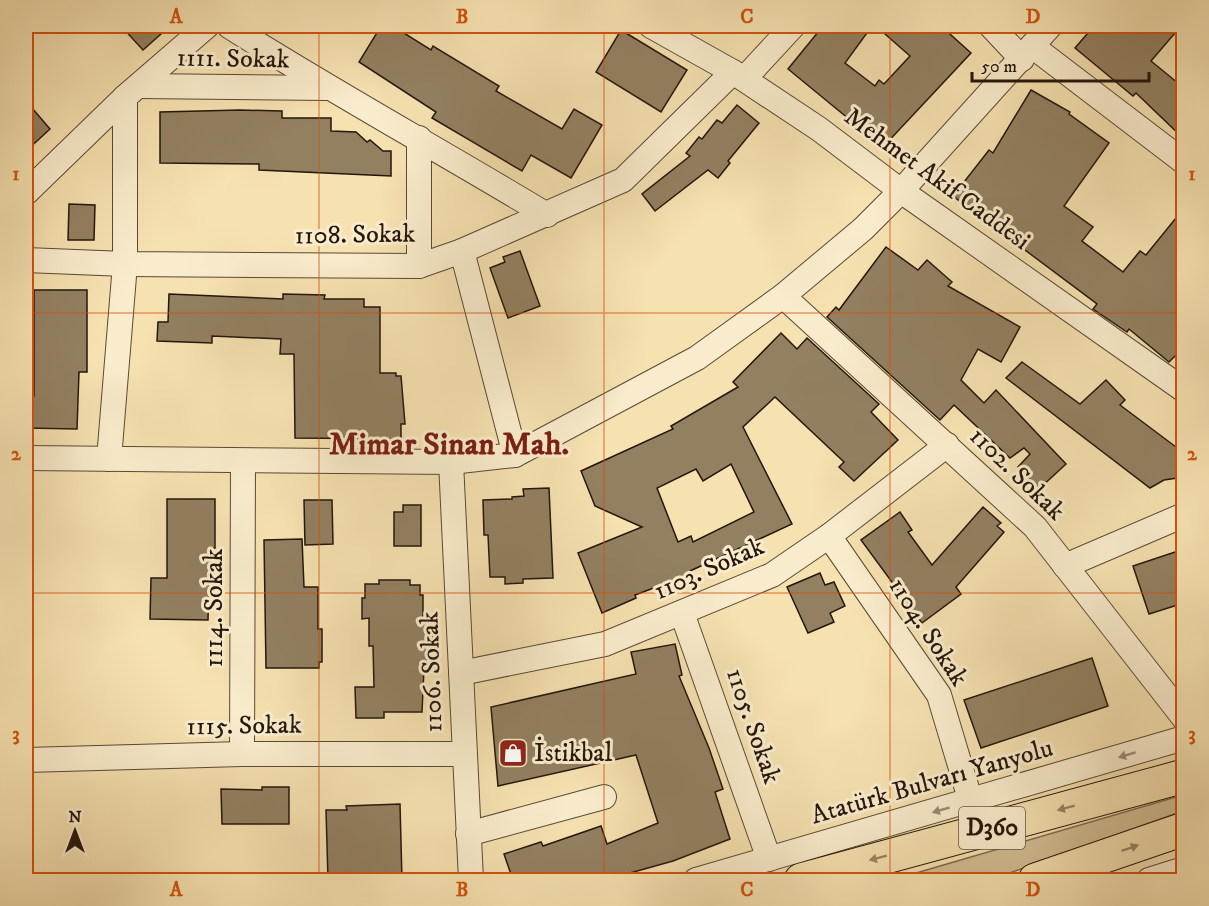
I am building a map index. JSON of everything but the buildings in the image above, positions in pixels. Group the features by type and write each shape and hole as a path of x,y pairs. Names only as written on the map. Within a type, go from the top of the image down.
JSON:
{"highway":[{"name":"D360","path":"801,880 1184,776"},
{"name":"D360","path":"1035,880 1184,829"}],"street":[{"path":"26,193 131,91 207,26"},
{"path":"229,26 328,88 419,138 547,215"},
{"name":"Mehmet Akif Caddesi","path":"651,26 739,75 819,129 901,191 1184,390"},
{"name":"1108. Sokak","path":"26,260 125,264 419,266 462,251 623,180 793,26"},
{"path":"991,26 1184,162"},
{"path":"26,458 243,462 451,462 515,455 697,358 783,296 863,229 901,191 1050,26"},
{"name":"1111. Sokak","path":"131,91 328,88"},
{"path":"109,459 125,264 131,91"},
{"path":"419,138 419,266"},
{"path":"462,251 515,455"},
{"name":"1102. Sokak","path":"783,296 1035,527 1184,718"},
{"name":"1103. Sokak","path":"461,673 605,644 772,575 829,536 947,445"},
{"name":"1114. Sokak","path":"242,754 243,462"},
{"name":"1106. Sokak","path":"451,462 471,880"},
{"path":"1065,566 1184,515"},
{"name":"1104. Sokak","path":"829,536 939,695 972,802"},
{"name":"1105. Sokak","path":"682,613 769,859"},
{"name":"Atatürk Bulvarı Yanyolu","path":"696,880 972,802 1184,738"},
{"name":"1115. Sokak","path":"26,760 242,754 464,754"},
{"path":"468,834 604,797"},
{"path":"1149,880 1184,869"}],"shaded area":[{"path":"1183,795 1183,811 990,880 878,880 899,878"}],"place":[{"name":"İstikbal","path":"513,753"}],"district":[{"name":"Mimar Sinan Mah.","path":"449,445"}]}
